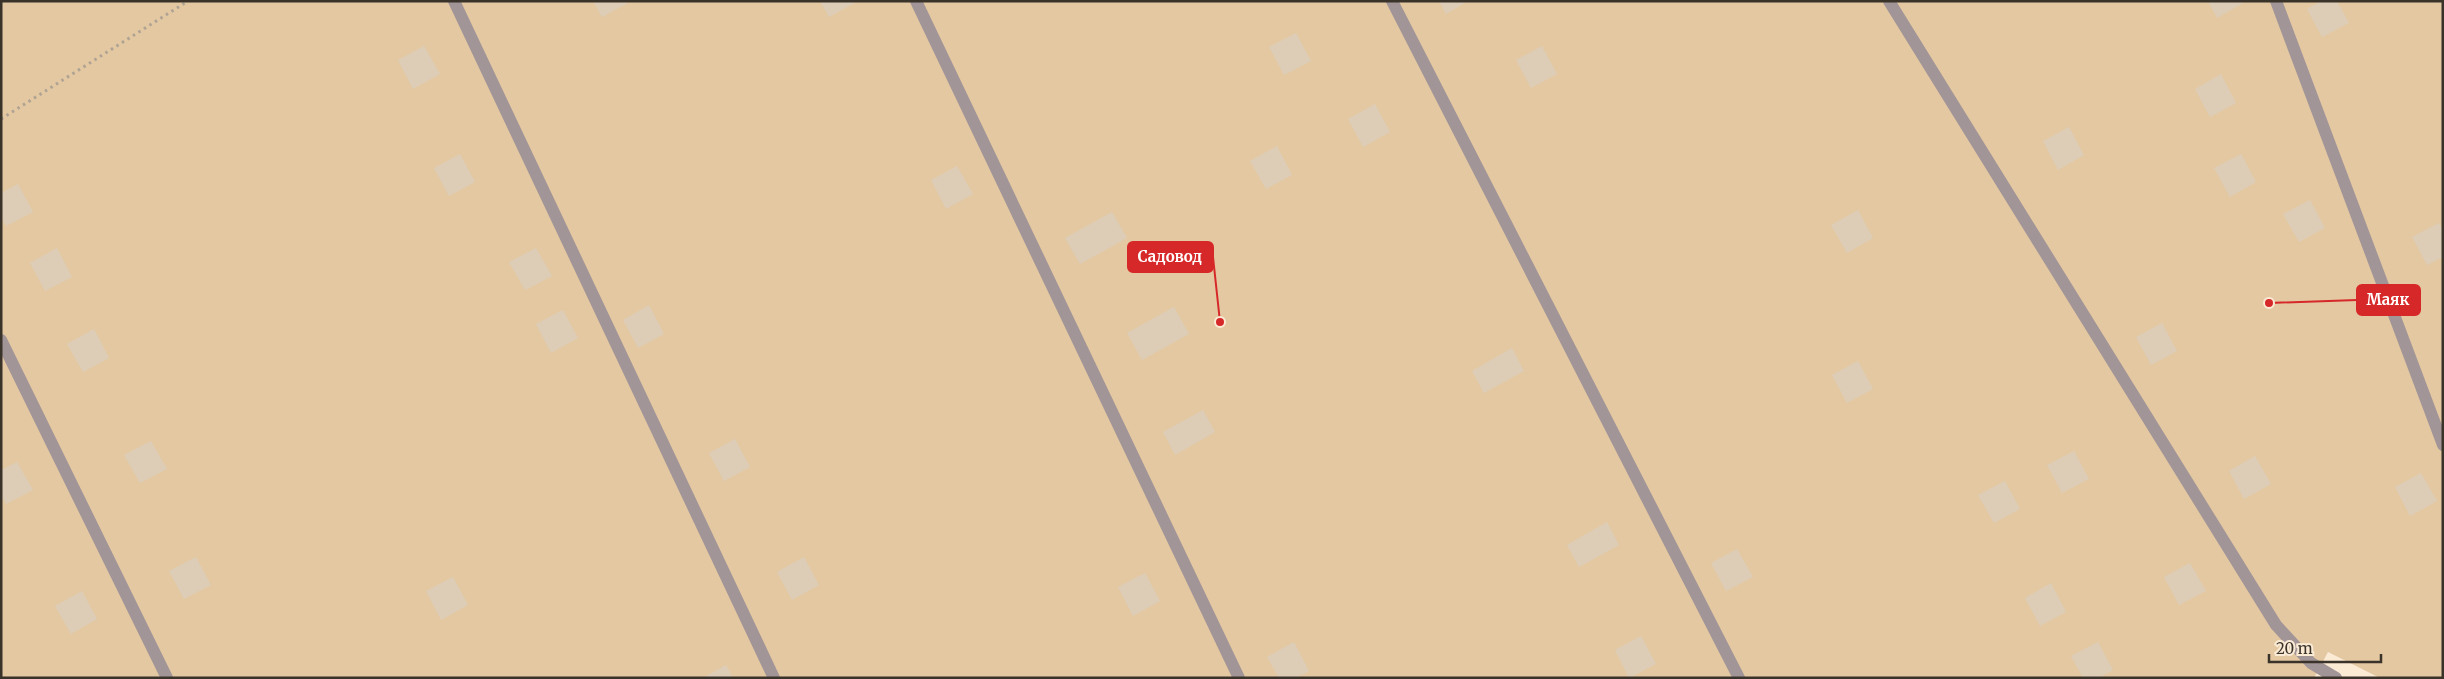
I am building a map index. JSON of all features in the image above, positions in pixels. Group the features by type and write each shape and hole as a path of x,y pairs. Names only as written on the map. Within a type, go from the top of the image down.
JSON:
{"lane":[{"path":"454,1 774,678"},
{"path":"916,1 1239,678"},
{"path":"1392,1 1740,678"},
{"path":"1888,1 2276,625 2312,663 2336,678"},
{"path":"2276,1 2443,445"},
{"path":"1,340 167,678"}],"path":[{"path":"1,119 188,1"}],"shaded area":[{"path":"1,1 2443,1 2443,678 2380,678 2328,652 2314,678 1,678"}],"building":[{"path":"593,1 627,1 628,3 602,17"},
{"path":"820,1 858,1 829,17"},
{"path":"1439,1 1468,1 1446,14"},
{"path":"2208,1 2242,1 2243,3 2217,18"},
{"path":"2321,1 2337,1 2349,23 2322,37 2307,9"},
{"path":"1296,33 1311,61 1284,75 1269,47"},
{"path":"424,46 440,74 413,89 398,60"},
{"path":"1542,46 1557,74 1531,88 1516,60"},
{"path":"2221,74 2236,103 2210,117 2195,89"},
{"path":"1375,104 1390,132 1363,147 1348,119"},
{"path":"2069,127 2084,155 2058,170 2043,141"},
{"path":"1277,146 1292,175 1266,189 1250,161"},
{"path":"460,154 475,182 449,196 434,168"},
{"path":"2241,154 2256,182 2230,197 2214,168"},
{"path":"957,166 973,194 946,209 931,180"},
{"path":"18,184 33,212 6,226 1,217 1,193"},
{"path":"2310,200 2325,228 2299,242 2283,214"},
{"path":"1858,210 1873,238 1847,253 1831,225"},
{"path":"1112,212 1127,238 1080,264 1065,238"},
{"path":"2439,223 2443,231 2443,257 2427,265 2412,237"},
{"path":"57,248 72,277 45,291 30,263"},
{"path":"536,248 552,276 525,290 509,262"},
{"path":"649,305 664,334 638,348 623,320"},
{"path":"1174,307 1189,334 1142,360 1127,333"},
{"path":"563,310 578,338 551,353 536,324"},
{"path":"2162,323 2177,351 2151,365 2136,337"},
{"path":"94,329 109,358 83,372 67,344"},
{"path":"1512,348 1524,371 1484,393 1472,371"},
{"path":"1858,361 1873,389 1847,403 1832,375"},
{"path":"1203,410 1215,432 1175,455 1163,432"},
{"path":"735,439 750,467 724,481 709,453"},
{"path":"151,441 167,469 140,483 124,455"},
{"path":"2074,451 2089,479 2062,493 2047,465"},
{"path":"2255,456 2271,484 2244,499 2229,471"},
{"path":"17,462 33,490 6,504 1,496 1,470"},
{"path":"2421,473 2437,501 2410,516 2395,487"},
{"path":"2005,481 2020,509 1994,523 1978,495"},
{"path":"1607,522 1619,545 1579,567 1567,545"},
{"path":"1737,549 1753,577 1726,591 1711,563"},
{"path":"196,557 211,585 184,599 169,571"},
{"path":"804,557 819,585 792,600 777,572"},
{"path":"2190,563 2206,591 2179,605 2164,577"},
{"path":"1145,573 1160,601 1133,616 1118,587"},
{"path":"453,577 468,605 441,620 426,591"},
{"path":"2051,583 2066,612 2040,626 2025,598"},
{"path":"82,591 97,619 71,634 55,606"},
{"path":"1641,636 1656,664 1629,678 1615,650"},
{"path":"1294,642 1309,671 1296,678 1279,678 1267,657"},
{"path":"2098,642 2113,670 2099,678 2083,678 2071,656"},
{"path":"726,665 733,678 703,678"}],"place":[{"name":"Маяк","path":"2269,303"},
{"name":"Садовод","path":"1220,322"}]}
